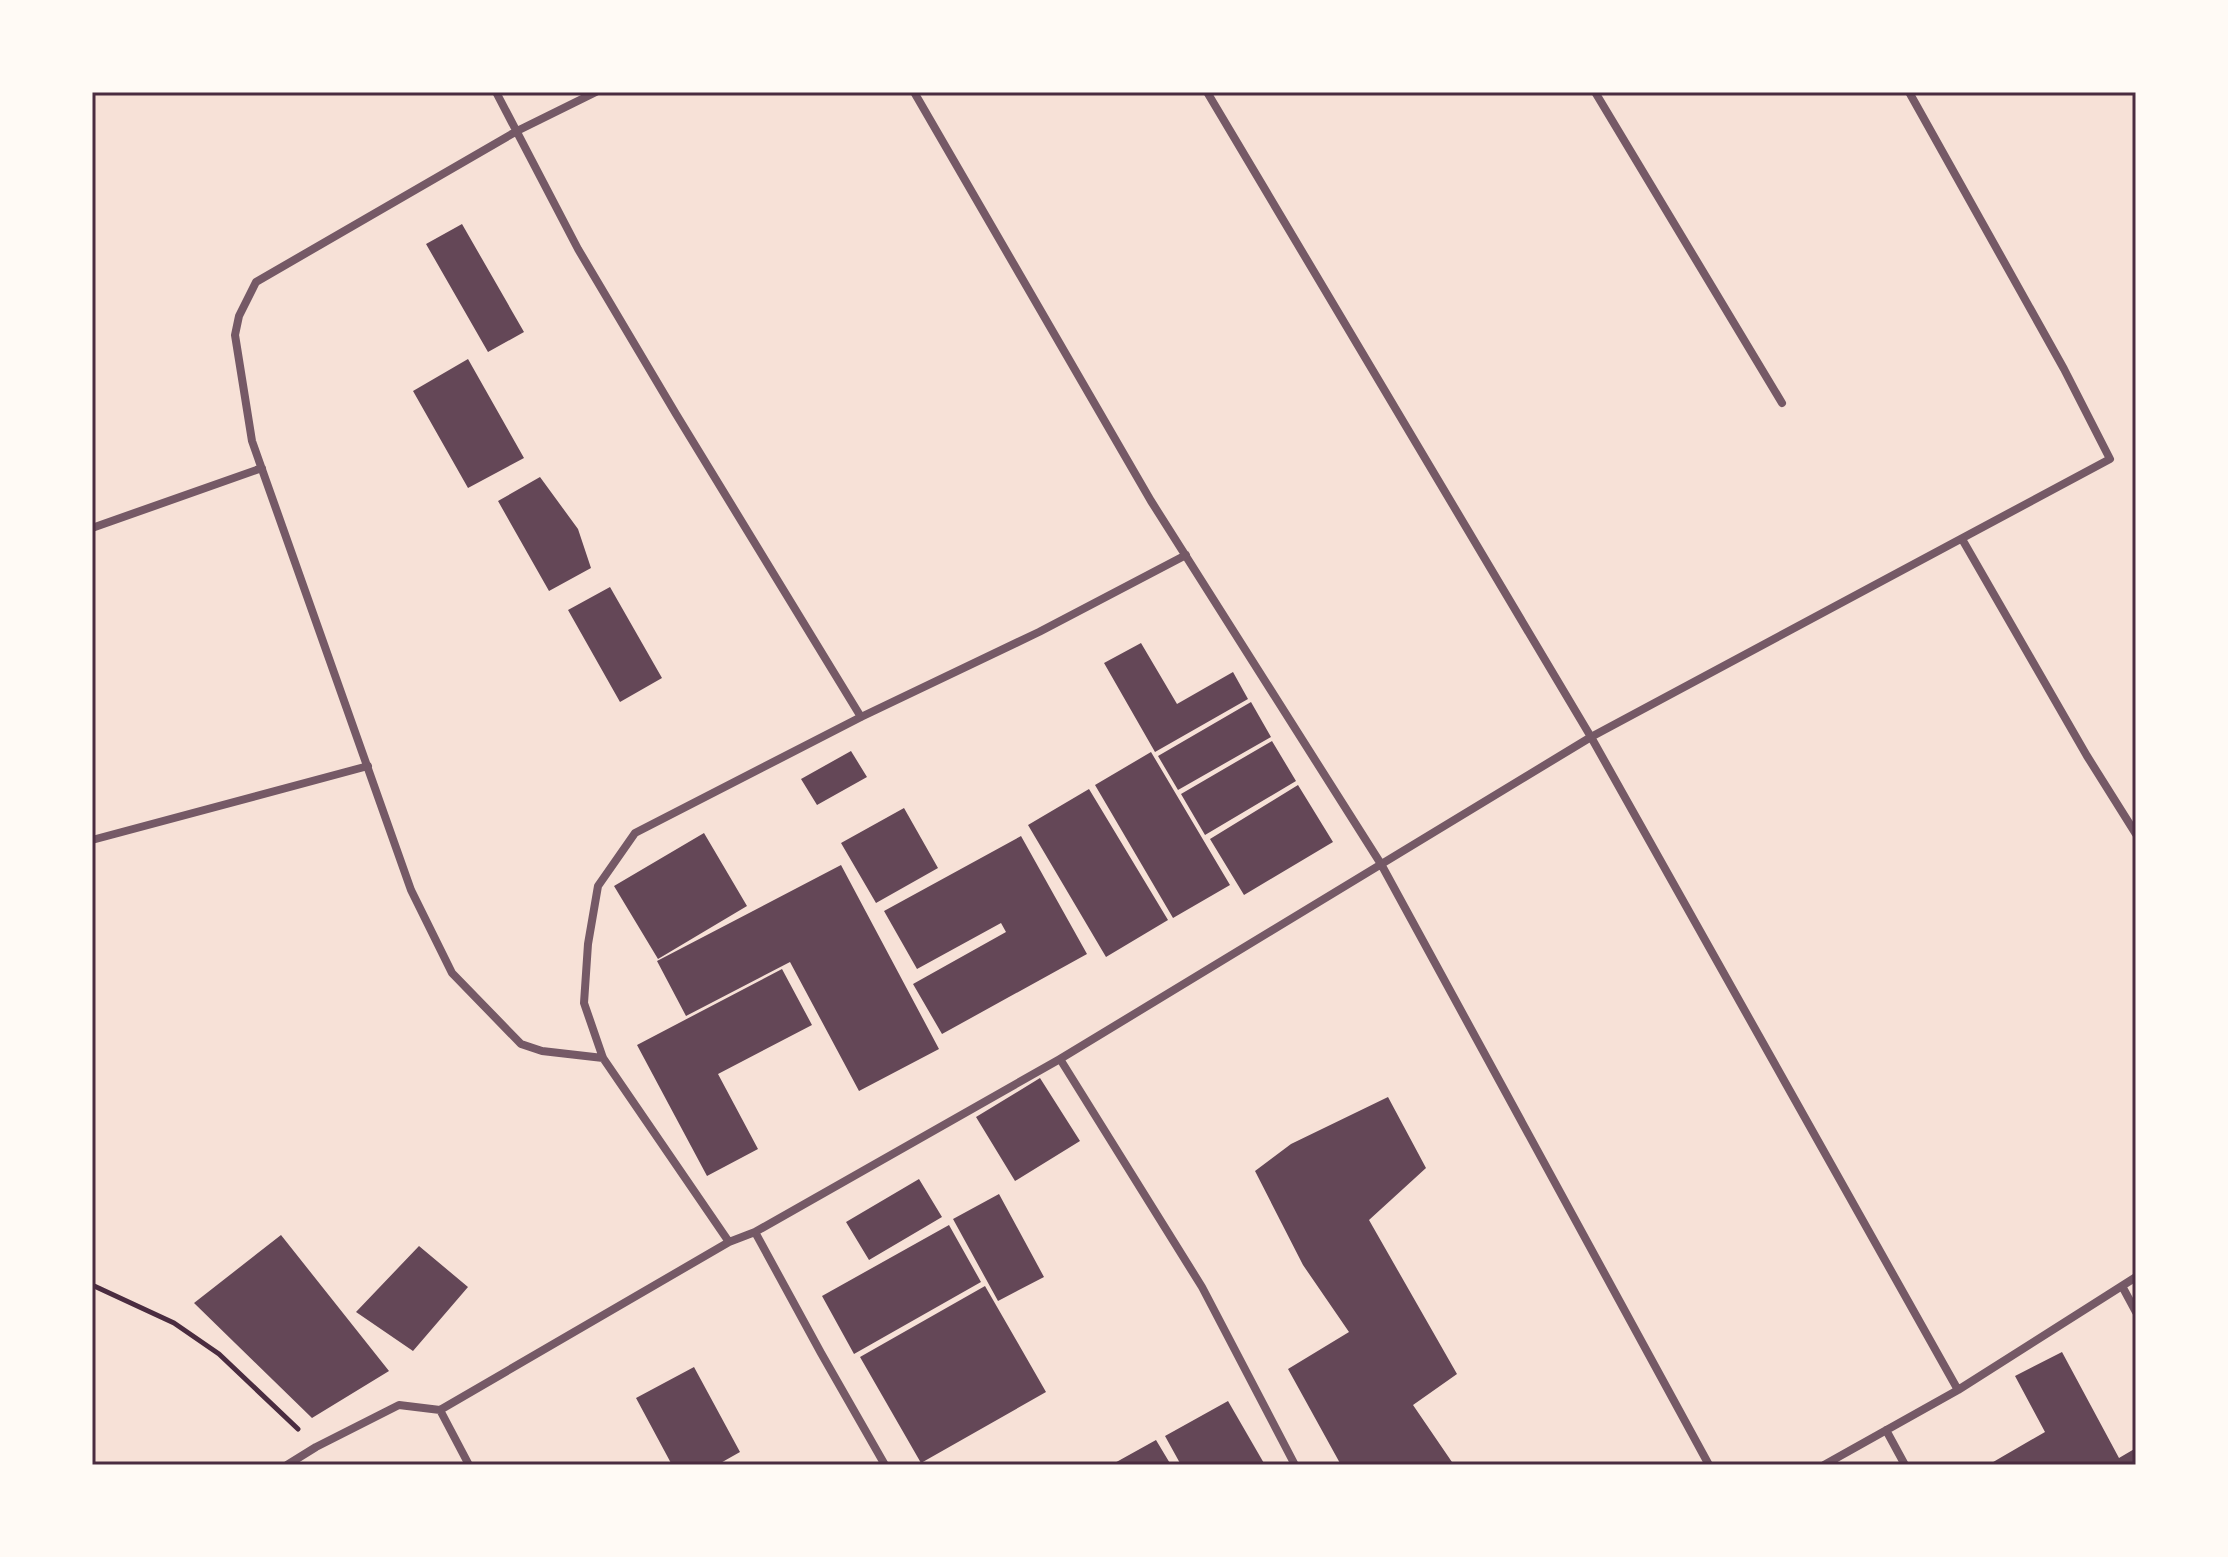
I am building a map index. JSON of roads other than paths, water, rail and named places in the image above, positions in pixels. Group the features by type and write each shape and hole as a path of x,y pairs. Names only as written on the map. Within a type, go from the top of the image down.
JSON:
{"street":[{"path":"496,92 578,249 861,717"},
{"path":"596,92 517,131 256,282 239,316 235,335 252,441 411,890 452,973 521,1044 542,1051 603,1058"},
{"path":"914,92 1151,501 1381,864 1709,1465"},
{"path":"1207,92 1591,737 1958,1390"},
{"path":"1595,92 1782,403"},
{"path":"287,1465 399,1405 440,1410 729,1242 755,1232 1060,1059 1591,737 2110,459 2064,369 1909,92"},
{"path":"92,528 262,468"},
{"path":"1962,539 2087,756 2136,834"},
{"path":"729,1242 603,1058 584,1003 588,944 598,886 635,833 861,717 1039,632 1186,555"},
{"path":"92,840 368,766"},
{"path":"1060,1059 1202,1287 1295,1465"},
{"path":"755,1232 885,1465"},
{"path":"1824,1465 1958,1390 2136,1277"},
{"path":"2122,1286 2136,1312"},
{"path":"440,1410 469,1465"},
{"path":"1886,1430 1905,1465"}]}
